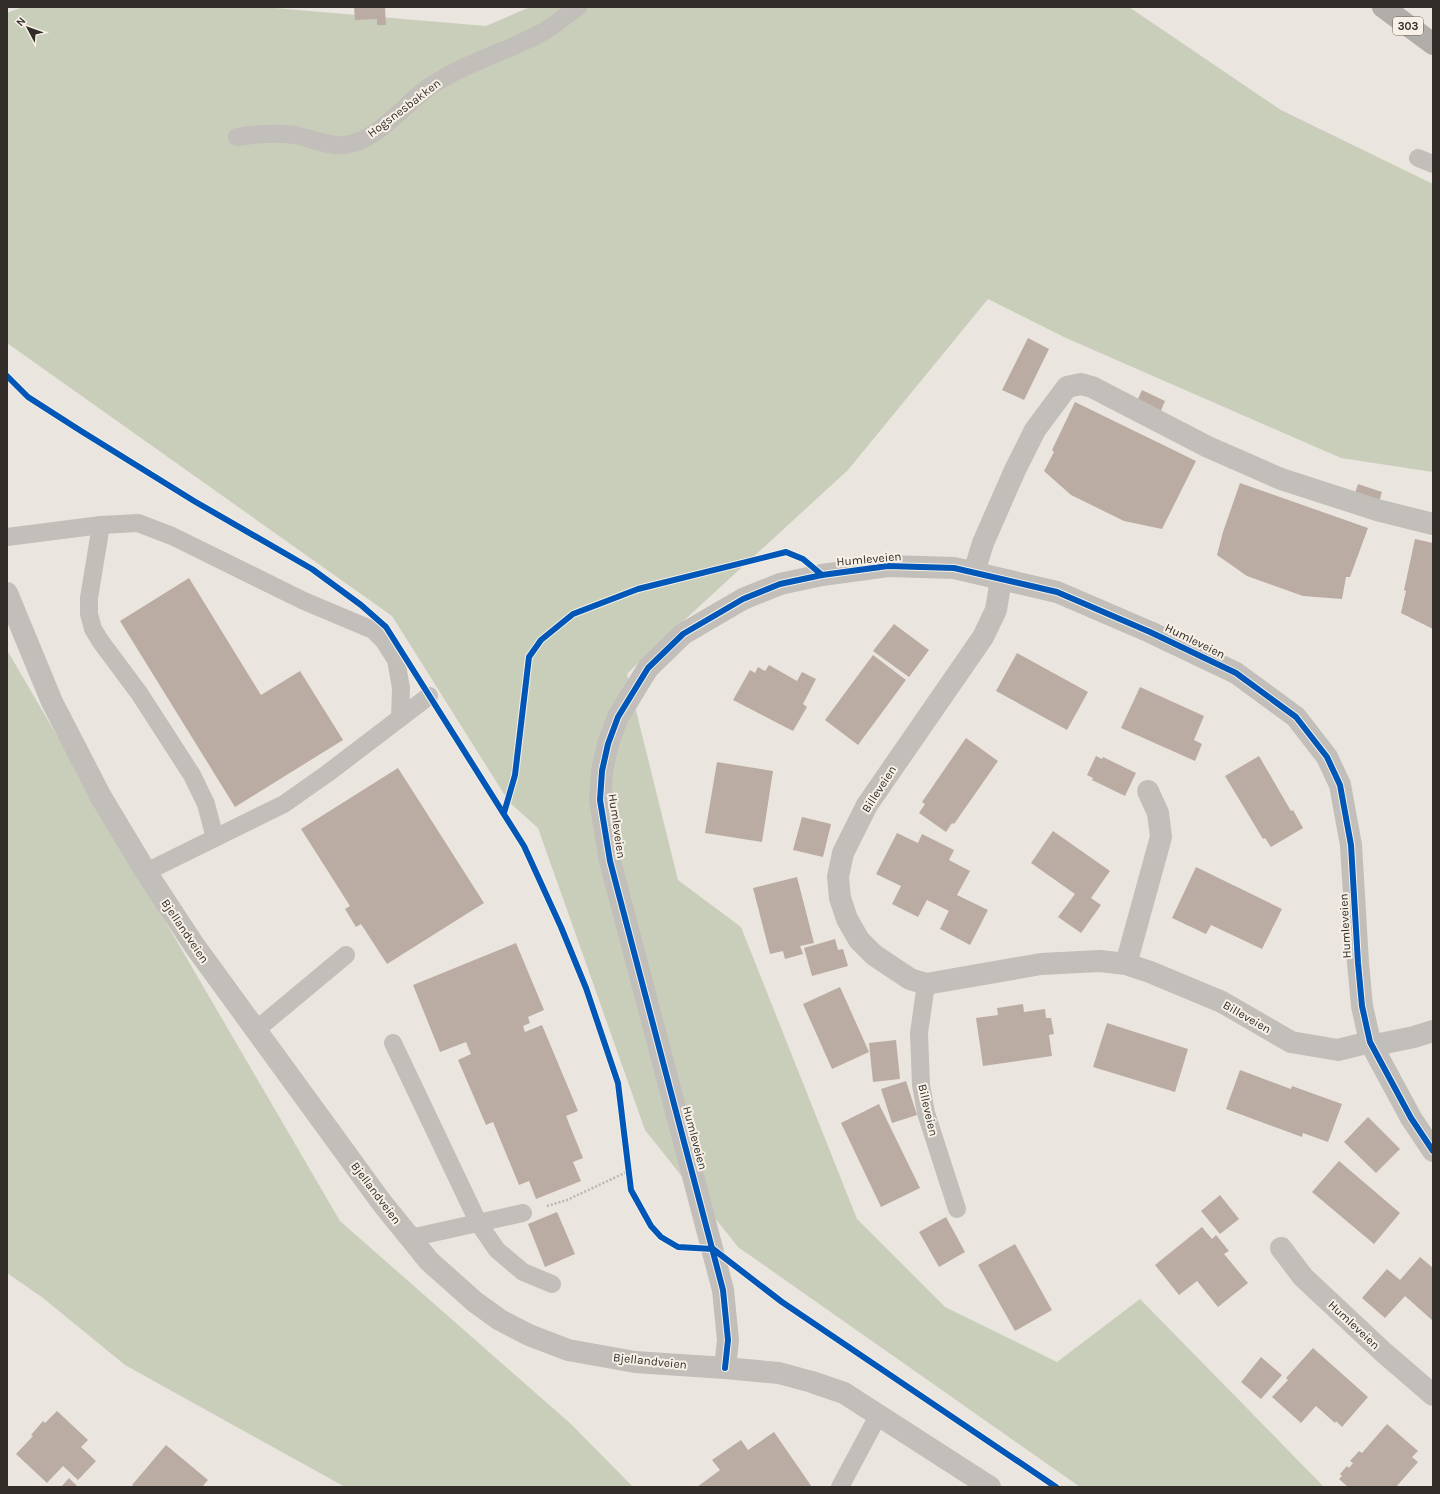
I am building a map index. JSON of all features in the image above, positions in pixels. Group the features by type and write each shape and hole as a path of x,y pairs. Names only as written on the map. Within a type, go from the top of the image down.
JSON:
{"main road":[{"name":"303","path":"1383,7 1433,44"}],"street":[{"path":"974,572 983,543 1014,470 1035,430 1067,387 1081,384 1092,386 1208,447 1281,479 1377,510 1433,524"},
{"name":"Humleveien","path":"725,1368 728,1340 723,1290 610,861 600,800 602,771 608,744 618,716 648,668 683,634 743,598 780,584 822,575 888,566 954,568 1057,592 1150,632 1236,673 1296,717 1327,757 1340,785 1351,844 1362,1006 1370,1042 1411,1118 1433,1151"},
{"name":"Billeveien","path":"1001,579 996,610 983,637 867,805 843,853 838,877 840,898 847,919 859,940 874,955 910,979 926,984 1041,964 1100,961 1126,964 1150,972 1222,1002 1291,1042 1338,1050 1370,1042"},
{"name":"Bjellandveien","path":"7,592 52,702 101,797 146,872 194,945 382,1203 429,1261 475,1302 500,1320 529,1335 568,1350 635,1362 779,1373 844,1393 879,1414 990,1487"},
{"path":"1126,964 1161,837 1158,813 1148,791"},
{"path":"1370,1042 1380,1044 1414,1037 1433,1031"},
{"name":"Humleveien","path":"1281,1248 1303,1277 1382,1351 1433,1395"}],"lane":[{"name":"Hogsnesbakken","path":"237,137 266,133 293,135 344,145 359,141 374,134 428,88 450,74 544,32 578,7"},
{"path":"7,537 101,525 138,523 172,536 304,601 373,630 384,641 396,660 401,688 400,718"},
{"path":"101,525 89,598 89,614 93,629 139,693 192,775 206,804 215,838"},
{"path":"146,872 284,804 328,773 429,696"},
{"path":"256,1030 346,955"},
{"name":"Billeveien","path":"926,984 920,1033 921,1085 926,1113 957,1209"},
{"path":"393,1043 479,1224 497,1250 523,1272 552,1284"},
{"path":"410,1238 523,1214"},
{"path":"840,1487 879,1414"}],"path":[{"path":"523,1214 567,1200 629,1174 628,1164"}],"green space":[{"path":"23,7 263,7 486,26 530,7 1129,7 1281,110 1433,184 1433,472 1341,458 1066,338 988,299 848,470 627,674 678,880 741,927 857,1219 945,1307 1057,1362 1140,1299 1324,1487 1080,1487 738,1247 645,1130 538,828 509,802 392,616 7,343 7,13"},
{"path":"7,650 340,1221 571,1424 633,1487 345,1487 125,1365 43,1298 7,1273"}],"building":[{"path":"354,7 385,7 386,25 377,25 377,19 355,20"},
{"path":"1028,338 1049,349 1024,400 1002,390"},
{"path":"1142,390 1165,401 1160,413 1137,401"},
{"path":"1075,402 1196,461 1162,529 1124,521 1071,495 1044,471 1054,452 1052,450"},
{"path":"1240,483 1368,528 1350,577 1346,577 1342,599 1303,596 1247,576 1217,555 1223,532"},
{"path":"1358,484 1382,492 1378,505 1354,496"},
{"path":"1415,539 1433,543 1433,629 1401,613 1406,591 1404,590"},
{"path":"189,578 261,695 300,671 343,740 235,807 120,621"},
{"path":"894,624 929,650 909,677 873,651"},
{"path":"1017,653 1088,692 1067,730 996,691"},
{"path":"873,655 906,680 858,745 825,720"},
{"path":"769,665 797,681 802,672 816,679 803,704 807,707 793,731 733,700 750,670 755,673 758,667 765,671"},
{"path":"1140,687 1204,716 1194,740 1202,744 1195,761 1121,728"},
{"path":"966,738 998,761 954,824 952,823 946,832 919,813 925,804 922,802"},
{"path":"1096,756 1102,759 1103,757 1136,773 1125,796 1092,780 1093,778 1087,775"},
{"path":"1259,756 1291,811 1293,810 1303,828 1271,847 1265,838 1263,839 1225,776"},
{"path":"717,762 773,771 762,842 705,833"},
{"path":"398,768 484,903 387,964 361,924 356,927 345,909 350,906 301,829"},
{"path":"802,817 831,824 823,857 793,850"},
{"path":"1053,831 1110,871 1091,898 1101,905 1081,933 1058,917 1075,894 1031,863"},
{"path":"897,833 918,843 922,834 954,850 949,860 970,871 957,895 988,910 970,945 940,929 949,911 927,900 918,917 892,904 901,886 876,874"},
{"path":"1196,867 1282,909 1262,949 1211,925 1206,934 1172,918"},
{"path":"797,877 814,943 800,946 803,954 785,959 783,951 770,954 753,888"},
{"path":"835,939 838,950 843,949 848,966 812,976 804,948"},
{"path":"516,943 544,1010 528,1017 530,1023 523,1026 525,1032 542,1025 578,1111 566,1116 583,1158 573,1162 581,1181 536,1199 529,1181 519,1185 493,1122 486,1125 458,1060 471,1054 466,1042 440,1052 413,985"},
{"path":"840,987 869,1052 832,1069 803,1004"},
{"path":"1023,1004 1024,1012 1045,1009 1046,1018 1051,1018 1054,1034 1049,1035 1052,1056 983,1066 976,1018 998,1015 997,1008"},
{"path":"1107,1023 1188,1049 1175,1092 1093,1067"},
{"path":"896,1040 900,1079 873,1082 869,1043"},
{"path":"1240,1070 1291,1089 1292,1086 1342,1104 1328,1142 1303,1133 1302,1137 1226,1109"},
{"path":"906,1081 917,1115 892,1123 881,1089"},
{"path":"879,1104 920,1188 881,1207 841,1123"},
{"path":"1368,1117 1400,1149 1376,1173 1344,1142"},
{"path":"1339,1161 1400,1213 1374,1244 1312,1192"},
{"path":"1220,1195 1239,1219 1220,1234 1201,1211"},
{"path":"557,1212 575,1254 545,1267 528,1224"},
{"path":"946,1217 965,1252 939,1267 919,1232"},
{"path":"1202,1227 1212,1239 1216,1235 1229,1251 1224,1254 1248,1283 1218,1307 1197,1281 1179,1295 1155,1265"},
{"path":"1015,1244 1052,1310 1015,1331 978,1265"},
{"path":"1420,1257 1433,1268 1433,1321 1405,1296 1385,1318 1362,1298 1387,1269 1400,1280"},
{"path":"1313,1348 1368,1397 1342,1427 1336,1421 1335,1423 1316,1406 1301,1423 1272,1397 1288,1380 1286,1378"},
{"path":"1261,1357 1282,1375 1261,1399 1241,1382"},
{"path":"57,1411 88,1440 81,1447 96,1461 78,1480 63,1466 47,1483 16,1454 33,1436 31,1435 43,1421 45,1423"},
{"path":"1387,1424 1418,1451 1412,1457 1418,1462 1396,1487 1348,1487 1339,1479 1342,1476 1340,1474 1347,1466 1349,1468 1353,1463 1350,1461 1359,1451 1362,1453"},
{"path":"774,1432 812,1487 697,1487 720,1470 712,1460 741,1440 748,1450"},
{"path":"166,1445 208,1480 202,1487 135,1487 132,1485"},
{"path":"69,1478 78,1487 61,1487"}],"cycle path":[{"path":"7,376 28,397 81,431 194,501 312,569 361,605 386,627 524,846 561,927 586,988 618,1083 631,1190 651,1226 661,1237 678,1247 713,1249 782,1302 1056,1487"},
{"path":"504,813 515,775 529,657 541,640 573,614 638,589 786,552 803,559 822,575"},
{"path":"725,1368 728,1340 723,1290 610,861 600,800 602,771 608,744 618,717 648,668 683,634 743,599 780,584 822,575 888,566 954,568 1057,592 1150,632 1236,673 1296,717 1327,757 1340,785 1351,845 1362,1006 1370,1042 1411,1118 1433,1151"}]}
